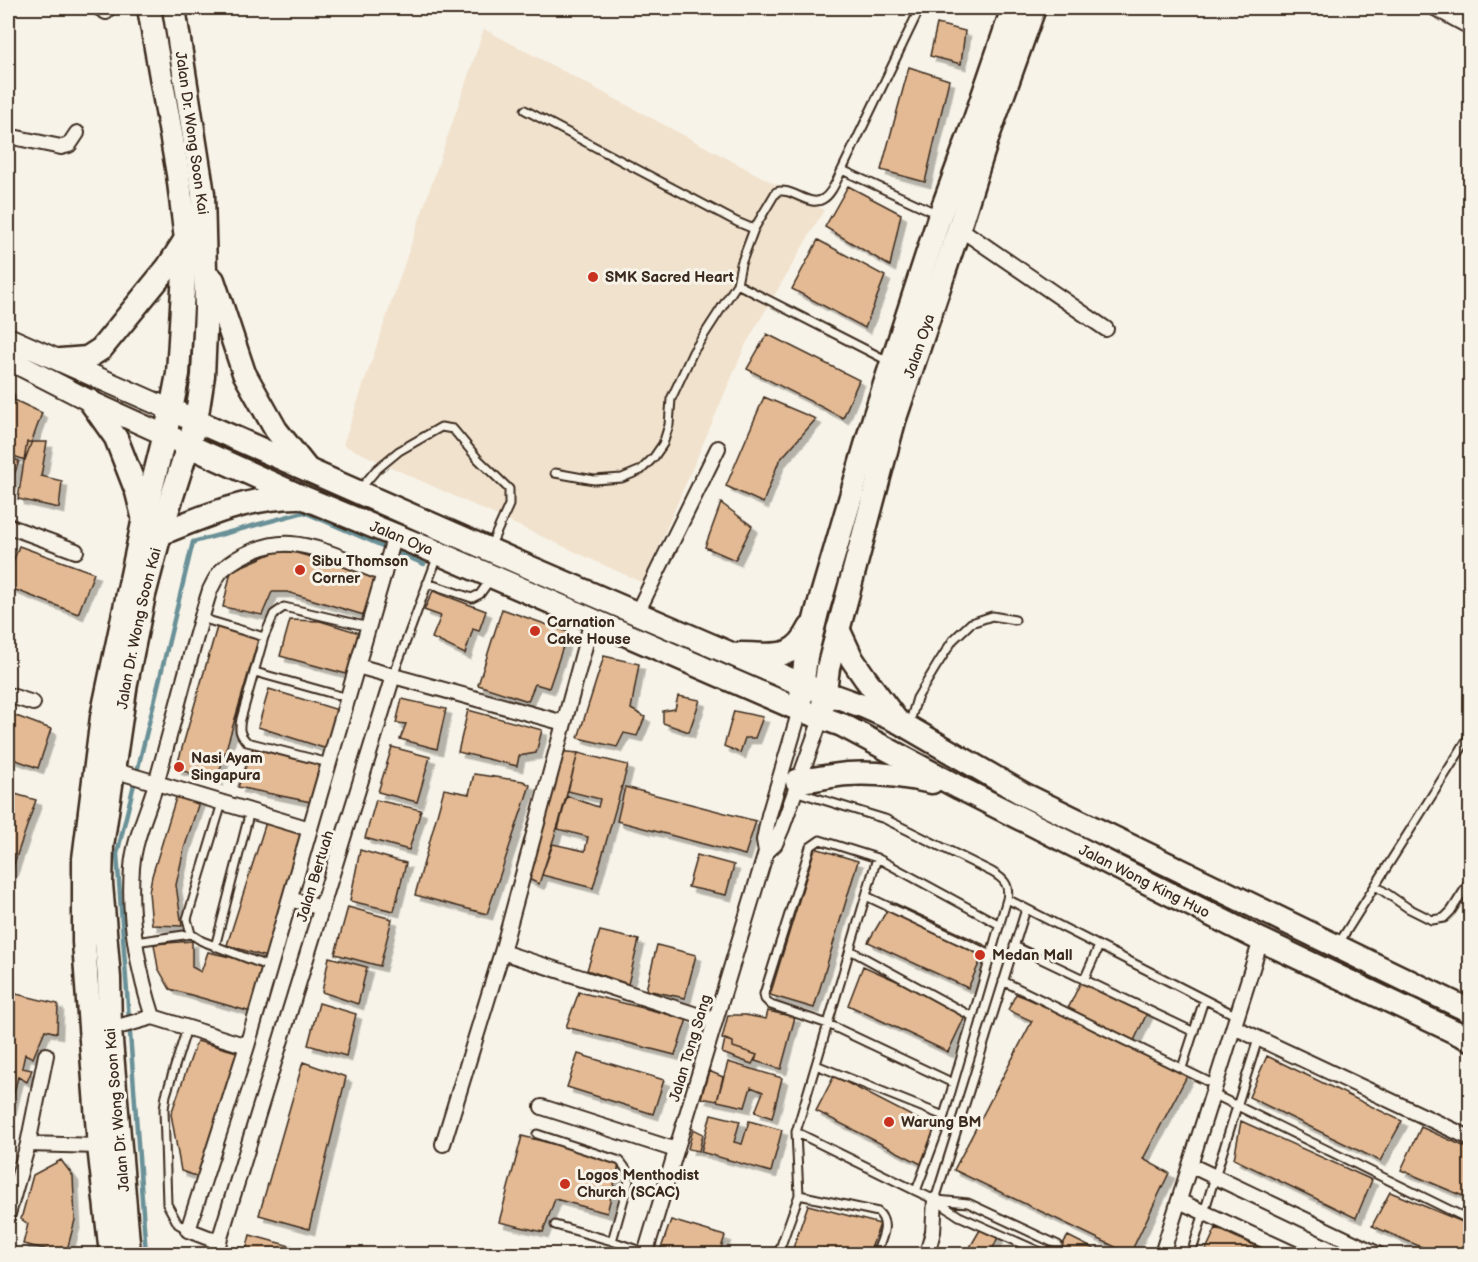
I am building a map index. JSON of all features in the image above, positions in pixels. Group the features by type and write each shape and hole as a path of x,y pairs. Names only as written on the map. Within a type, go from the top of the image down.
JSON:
{"main road":[{"name":"Jalan Dr. Wong Soon Kai","path":"111,1254 99,1146 85,954 84,859 102,717 144,518 178,374 186,239 178,174 149,8"},
{"name":"Jalan Dr. Wong Soon Kai","path":"129,1254 117,1027 109,978 101,884 102,846 122,772 126,683 144,595 160,534 196,421 203,376 206,309 203,194 174,8"},
{"name":"Jalan Oya","path":"800,710 801,684 817,612 874,418 940,215 1013,8"},
{"name":"Jalan Oya","path":"8,359 90,401 302,497 392,546 438,553 491,578 821,719 828,668 894,421 987,139 1034,8"},
{"path":"61,360 87,358 101,349 168,267 186,239"},
{"path":"205,256 244,373 276,430 311,473"},
{"name":"Jalan Oya","path":"8,338 357,493 801,684 825,692"},
{"path":"90,401 116,438 137,492 144,518"},
{"path":"160,534 231,507 275,497 302,497"},
{"path":"734,654 784,654 792,651 804,639 817,612"},
{"path":"838,629 852,659 903,725"},
{"name":"Jalan Wong King Huo","path":"825,692 903,725 1025,795 1470,1011"},
{"name":"Jalan Wong King Huo","path":"821,719 842,725 960,788 1261,940 1470,1039"},
{"path":"796,786 847,774 882,773 897,774 960,788"}],"street":[{"path":"1435,8 1470,27"},
{"path":"8,136 57,147 69,145 77,133"},
{"path":"959,228 1106,329"},
{"path":"637,613 718,448"},
{"path":"8,526 76,551"},
{"path":"148,1018 135,942 132,908 133,861 151,781 210,590 221,571 244,555 268,547 290,544 313,549 384,574"},
{"path":"217,1248 188,1230 247,1046 392,546"},
{"path":"443,1144 502,952 592,620"},
{"path":"357,666 564,723"},
{"name":"Jalan Bertuah","path":"217,1248 393,676"},
{"path":"8,695 33,703"},
{"name":"Jalan Tong Sang","path":"645,1254 766,852 764,840 769,815 800,710"},
{"name":"Jalan Tong Sang","path":"766,852 775,844 821,719"},
{"path":"122,772 310,829"},
{"path":"290,899 322,908"},
{"path":"1162,1254 1261,940"},
{"path":"502,952 715,1021"},
{"path":"117,1027 148,1018 247,1046"},
{"path":"1235,1022 1258,1039 1470,1138"},
{"path":"8,1214 27,1144 46,1055"},
{"path":"542,1107 676,1150"},
{"path":"27,1144 99,1146"},
{"path":"1190,1165 1377,1254"},
{"path":"927,1254 933,1232 935,1200"},
{"path":"1179,1201 1294,1254"}],"lane":[{"path":"555,473 594,480 622,478 641,470 654,457 663,444 669,425 670,399 693,352 737,285 741,264 754,229 776,192 780,190 816,202 824,199 842,170 920,8"},
{"path":"525,110 754,229"},
{"path":"842,170 940,215"},
{"path":"737,285 892,363"},
{"path":"357,493 376,470 399,452 441,427 453,429 478,459 509,489 509,505 489,549"},
{"path":"393,676 438,553"},
{"path":"427,583 472,598 480,594 491,578"},
{"path":"329,763 247,742 241,736 239,727 264,638 274,614 284,607 369,627"},
{"path":"903,725 953,640 971,622 992,616 1015,620"},
{"path":"201,618 264,638"},
{"path":"255,672 348,698"},
{"path":"1338,946 1470,735"},
{"path":"796,786 885,819 992,872 1004,879 1007,884 1007,899 1000,925 944,1116 916,1191"},
{"path":"191,934 187,919 222,802"},
{"path":"215,947 250,811"},
{"path":"953,1083 828,1024 771,1005 765,999 764,994 810,848 816,842 824,840 876,858 1000,925"},
{"path":"778,1254 800,1195 795,1132 876,858"},
{"path":"1376,886 1408,908 1432,920 1444,918 1451,912 1470,881"},
{"path":"866,896 991,955"},
{"path":"1007,899 1204,1000 1235,1022"},
{"path":"935,1200 1026,909"},
{"path":"135,942 191,934 215,947 270,967"},
{"path":"1014,946 1194,1032"},
{"path":"1084,980 1099,946"},
{"path":"850,950 973,1017"},
{"path":"1003,981 1182,1068 1237,1106 1470,1220"},
{"path":"1182,1068 1204,1000"},
{"path":"187,1028 166,1095 164,1109 167,1204 178,1224 188,1230"},
{"path":"1191,1254 1258,1039"},
{"path":"816,1065 944,1116"},
{"path":"795,1132 935,1200 959,1216 1045,1254"},
{"path":"537,1134 620,1161 625,1166 629,1174 628,1181 612,1241"},
{"path":"800,1195 878,1212 883,1217 885,1226 876,1254"},
{"path":"935,1200 968,1203 1058,1245"},
{"path":"555,1225 612,1241 645,1254"}],"shaded area":[{"name":"SMK Sacred Heart","path":"484,29 824,210 746,344 643,583 343,445"}],"building":[{"path":"937,24 965,31 961,64 930,56"},
{"path":"909,67 949,80 925,182 881,170"},
{"path":"848,186 901,214 890,266 825,227"},
{"path":"818,240 885,276 865,328 792,289"},
{"path":"767,334 859,380 843,418 747,369"},
{"path":"8,397 42,413 25,460 8,454"},
{"path":"764,397 816,419 779,461 763,503 726,486"},
{"path":"27,442 47,442 41,476 62,481 59,508 18,499"},
{"path":"8,457 19,461 8,492"},
{"path":"721,503 752,526 735,560 705,547"},
{"path":"19,546 94,573 78,614 8,587 8,576"},
{"path":"275,552 293,552 382,577 367,616 287,592 272,592 262,615 223,607 231,571"},
{"path":"433,591 486,611 479,631 473,629 465,654 432,638 441,616 424,610"},
{"path":"502,609 568,632 549,688 535,684 528,701 478,685"},
{"path":"290,620 320,621 363,634 350,675 280,656"},
{"path":"217,627 259,637 217,780 176,769"},
{"path":"604,656 639,664 631,709 645,717 637,736 624,733 617,747 578,738"},
{"path":"269,689 338,710 327,749 258,727"},
{"path":"678,696 700,700 689,732 663,723 663,711 675,709"},
{"path":"402,699 446,709 437,749 400,739 406,724 396,723"},
{"path":"468,710 542,730 536,753 519,756 517,766 458,752"},
{"path":"734,711 763,717 755,738 745,738 740,753 724,746"},
{"path":"8,713 51,729 38,768 8,757"},
{"path":"392,747 430,757 417,802 378,792"},
{"path":"253,748 320,765 311,802 238,787"},
{"path":"556,751 578,753 539,884 518,874"},
{"path":"578,753 628,765 593,888 542,875 553,844 585,851 588,837 558,829 567,796 598,807 600,799 568,791"},
{"path":"474,774 523,781 530,785 487,914 415,895 444,789 469,794"},
{"path":"625,787 756,821 745,855 617,821"},
{"path":"178,791 200,799 184,849 176,885 182,926 152,925 149,892 152,876"},
{"path":"8,792 36,800 8,881"},
{"path":"376,800 421,810 409,850 365,838"},
{"path":"267,819 306,831 266,957 227,945"},
{"path":"815,848 858,861 814,1008 770,995"},
{"path":"360,850 406,863 394,911 350,901"},
{"path":"697,855 734,865 726,895 688,887"},
{"path":"892,902 987,946 968,988 868,942"},
{"path":"348,907 392,919 380,966 335,954"},
{"path":"600,931 639,940 628,984 587,970"},
{"path":"192,941 192,967 201,972 208,952 265,965 251,1012 170,989 158,968 154,944"},
{"path":"657,945 696,955 685,998 646,990"},
{"path":"329,957 367,967 358,1004 322,992"},
{"path":"863,966 967,1012 948,1052 848,1005"},
{"path":"1084,975 1149,1009 1132,1045 1187,1076 1143,1159 1169,1173 1130,1254 954,1170 1032,1021 1008,1010 1016,994 1066,1013"},
{"path":"8,992 58,1004 57,1033 45,1030 33,1058 25,1054 22,1068 32,1070 27,1082 18,1077 8,1117"},
{"path":"579,992 687,1019 675,1055 566,1027"},
{"path":"319,1003 356,1014 346,1056 308,1045"},
{"path":"768,1011 795,1017 781,1069 755,1061 757,1055 733,1047 733,1042 722,1039 728,1015 766,1019"},
{"path":"725,1039 733,1042 733,1047 757,1055 752,1064 722,1053"},
{"path":"197,1041 237,1052 199,1177 181,1171 171,1114"},
{"path":"578,1054 664,1080 653,1114 567,1087"},
{"path":"1267,1056 1402,1121 1380,1161 1249,1097"},
{"path":"303,1062 346,1077 309,1229 259,1215"},
{"path":"728,1062 782,1078 772,1118 755,1112 763,1092 751,1087 745,1107 717,1101"},
{"path":"709,1071 723,1077 717,1101 701,1098"},
{"path":"834,1076 935,1128 921,1164 816,1111"},
{"path":"711,1114 740,1121 734,1142 742,1144 749,1121 782,1130 771,1172 701,1152"},
{"path":"1241,1121 1372,1180 1356,1218 1234,1159"},
{"path":"1421,1127 1470,1149 1470,1199 1401,1170"},
{"path":"693,1129 703,1134 699,1151 688,1149"},
{"path":"522,1136 620,1161 607,1213 555,1199 543,1232 499,1222"},
{"path":"61,1160 73,1176 75,1220 66,1254 23,1244 28,1224 21,1219 33,1175"},
{"path":"1390,1192 1470,1225 1470,1254 1438,1254 1372,1226"},
{"path":"808,1205 880,1224 869,1254 791,1254"},
{"path":"671,1220 725,1236 719,1254 659,1254"},
{"path":"984,1223 1001,1230 991,1253 994,1254 966,1254"},
{"path":"1216,1228 1273,1254 1204,1254"},
{"path":"250,1235 294,1247 292,1254 245,1254"},
{"path":"1068,1236 1098,1251 1096,1254 1056,1254"}],"waterway":[{"path":"146,1254 117,854 193,542 304,512 424,564"}],"place":[{"name":"SMK Sacred Heart","path":"593,277"},
{"name":"Sibu Thomson Corner","path":"300,570"},
{"name":"Carnation Cake House","path":"535,631"},
{"name":"Nasi Ayam Singapura","path":"179,767"},
{"name":"Medan Mall","path":"980,955"},
{"name":"Warung BM","path":"889,1122"},
{"name":"Logos Menthodist Church (SCAC)","path":"565,1184"}]}
